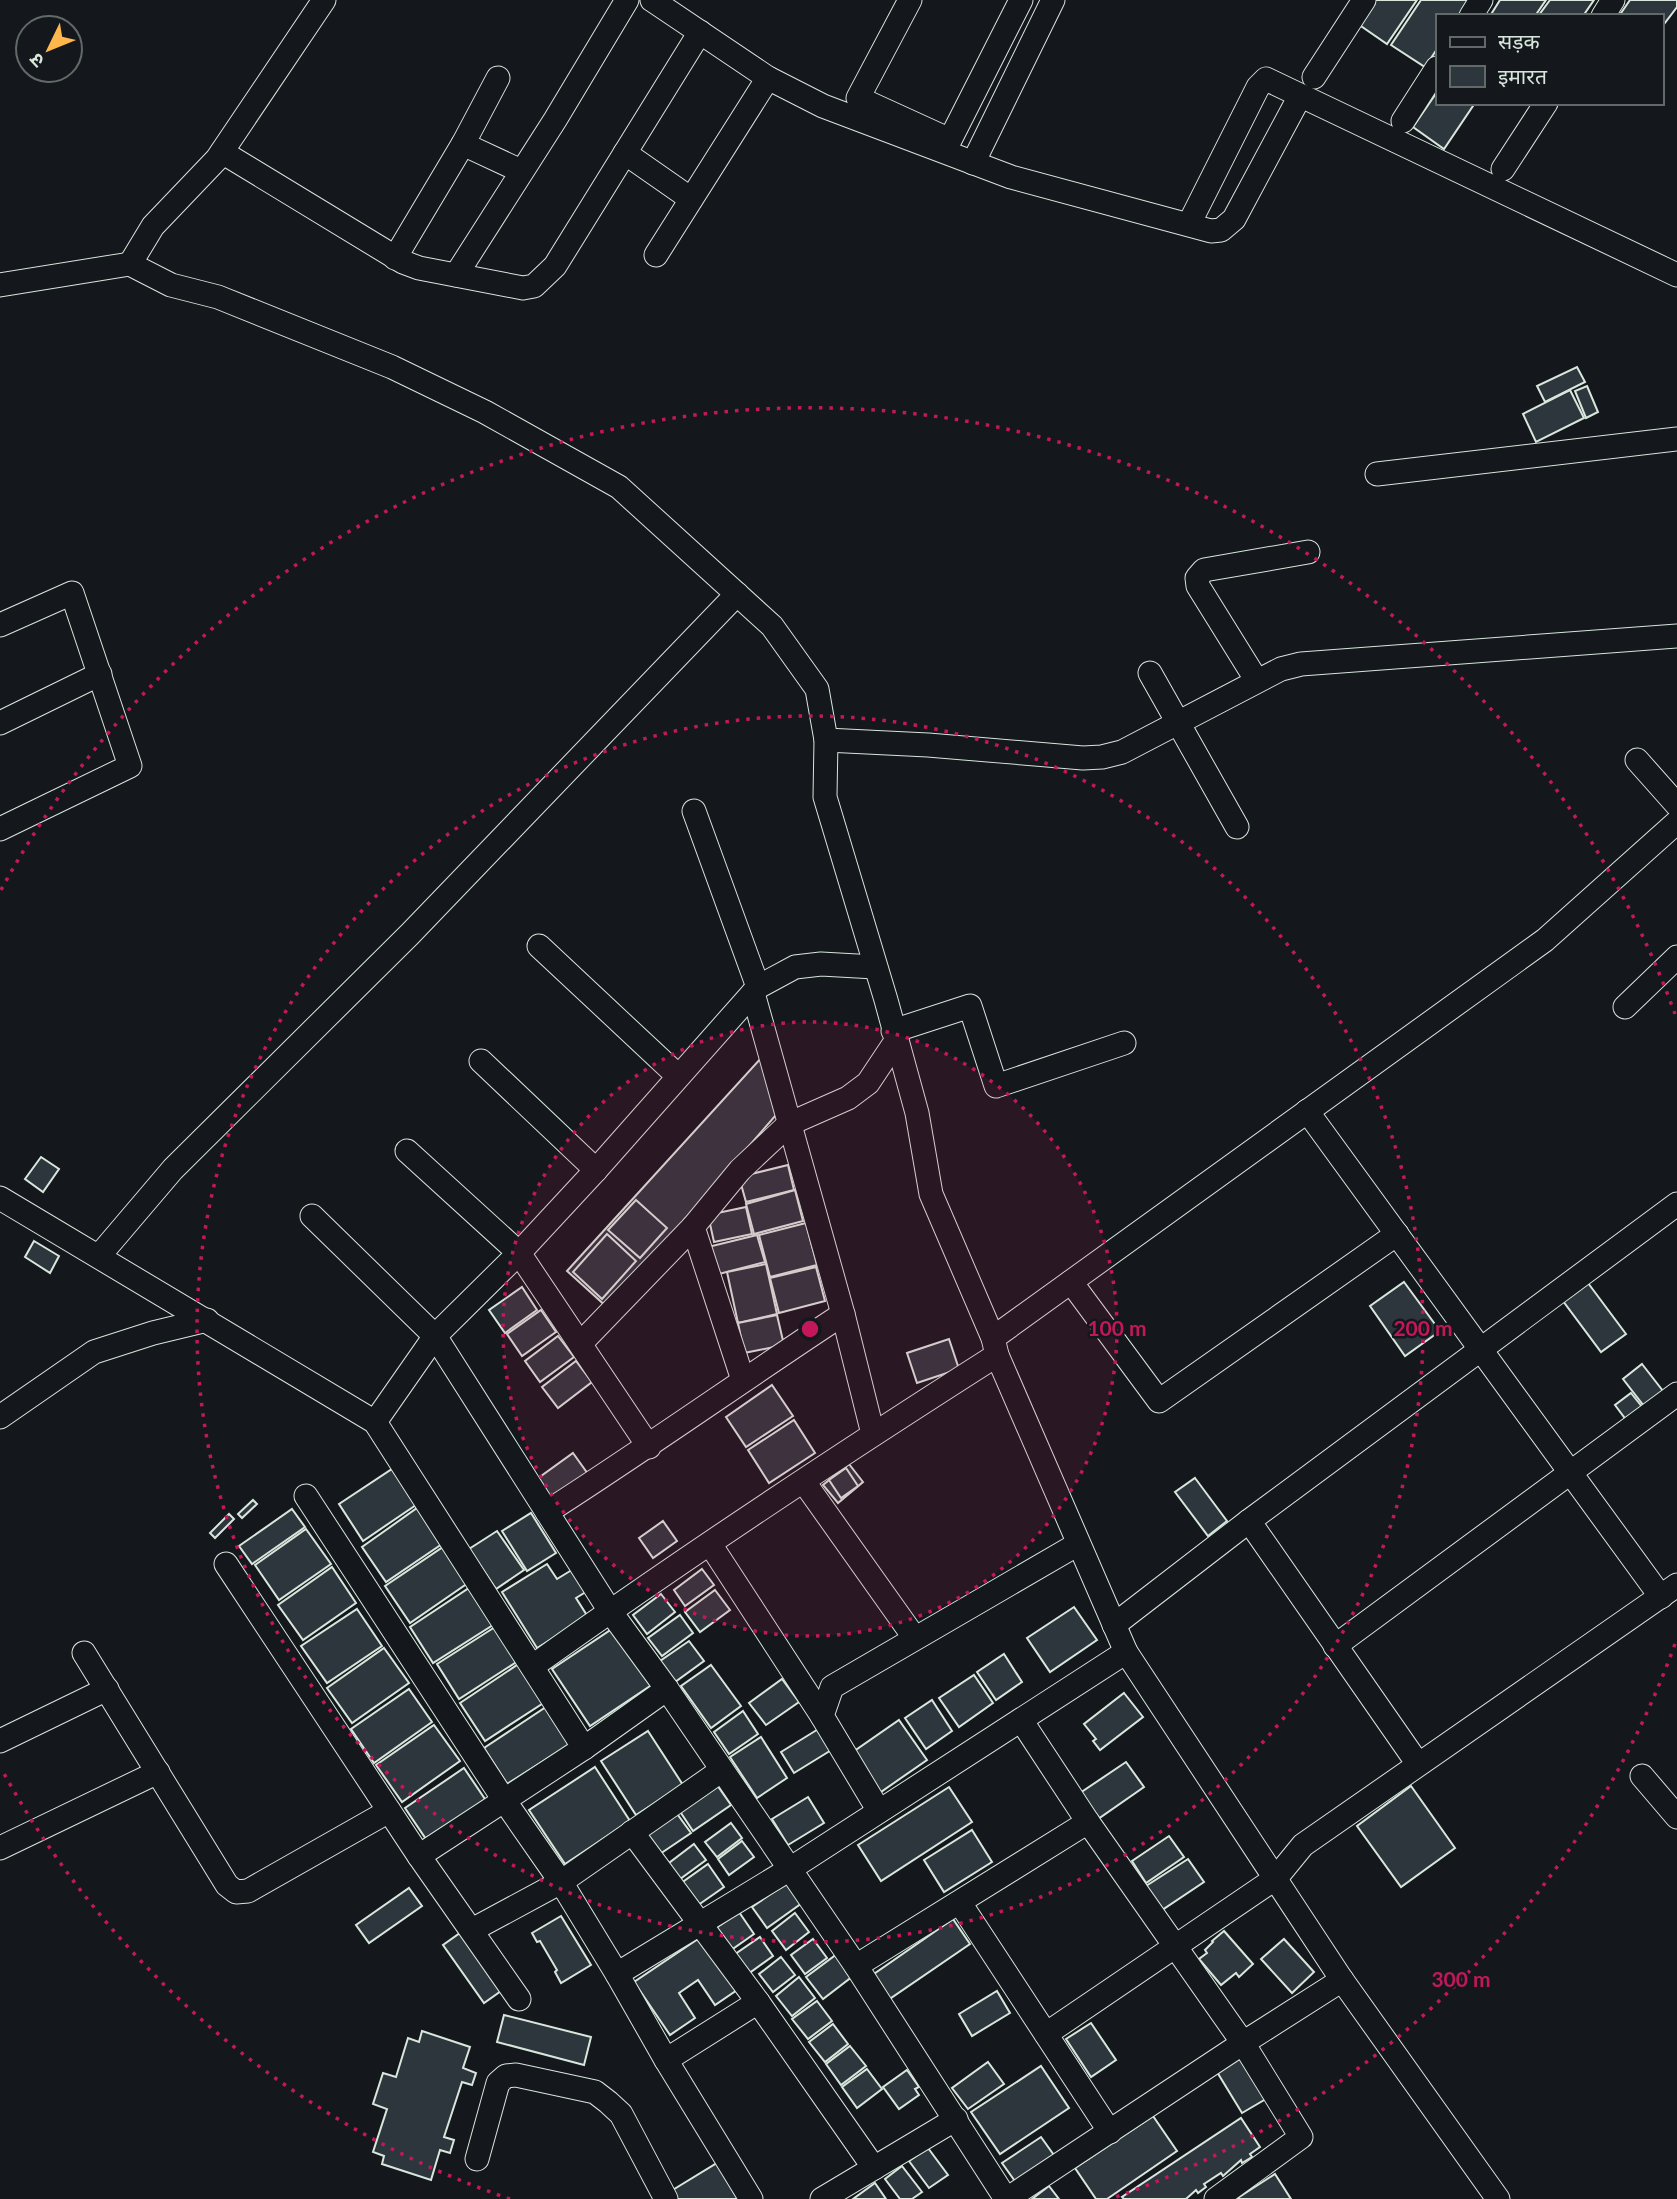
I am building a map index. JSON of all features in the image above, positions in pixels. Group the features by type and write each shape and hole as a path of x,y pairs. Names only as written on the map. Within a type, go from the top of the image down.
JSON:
{"street":[{"path":"130,264 153,226 222,152 324,0"},
{"path":"456,275 555,120 627,0"},
{"path":"652,0 768,78 823,106 1011,177 1211,231 1221,230 1228,225 1300,96"},
{"path":"910,0 858,98 950,140 1021,0"},
{"path":"973,163 1053,0"},
{"path":"1314,77 1363,0"},
{"path":"222,152 395,258 419,268 523,288 534,286 555,266 700,32"},
{"path":"1403,121 1436,70"},
{"path":"395,258 463,144 498,78"},
{"path":"656,255 768,78"},
{"path":"1189,224 1262,82 1266,79 1677,275"},
{"path":"1503,169 1545,105"},
{"path":"463,144 521,171"},
{"path":"625,153 691,199"},
{"path":"0,285 130,264 171,285 218,297 392,367 485,412 619,487 772,626 817,689 826,740 825,797 917,1113 931,1194 1126,1652 1342,1980 1497,2199"},
{"path":"1377,474 1677,439"},
{"path":"1257,681 1198,586 1197,578 1204,570 1308,552"},
{"path":"0,625 72,593 130,766 0,829"},
{"path":"99,1256 173,1169 410,934 737,594"},
{"path":"826,740 928,745 1083,758 1102,757 1122,752 1280,668 1301,664 1677,636"},
{"path":"1150,673 1237,827"},
{"path":"0,723 100,674"},
{"path":"1637,760 1677,805"},
{"path":"694,811 756,990 789,1124 843,1314 873,1434"},
{"path":"533,1666 610,1611 804,1482 995,1347 1071,1282 1545,940 1677,822"},
{"path":"539,946 678,1076"},
{"path":"1625,1007 1677,957"},
{"path":"374,1422 435,1336 519,1253 756,990 795,967 821,964 875,967"},
{"path":"581,1343 693,1227 740,1170 789,1124 848,1098 868,1083 894,1036 970,1006 996,1086 1124,1043"},
{"path":"481,1062 596,1170"},
{"path":"1046,2034 1276,1878 1303,1845 1669,1591 1570,1474 1307,1111"},
{"path":"407,1150 519,1253 649,1447"},
{"path":"0,1198 374,1422 584,1748"},
{"path":"1114,1625 1249,1521 1677,1204"},
{"path":"312,1216 435,1336 610,1611 667,1689 856,1966 1007,2199 1342,1980"},
{"path":"693,1227 743,1380"},
{"path":"1071,1282 1159,1401 1397,1234"},
{"path":"548,1513 843,1314"},
{"path":"0,1417 94,1352 153,1333 207,1320"},
{"path":"1335,1646 1677,1394"},
{"path":"804,1482 914,1637"},
{"path":"306,1496 504,1800 561,1882 751,2199"},
{"path":"1249,1521 1419,1764"},
{"path":"710,1544 822,1716 879,1811"},
{"path":"822,1716 831,1687 1078,1544"},
{"path":"226,1564 419,1856 519,1999"},
{"path":"617,1974 790,1869 1126,1652"},
{"path":"85,1653 226,1885 236,1892 248,1891 389,1811"},
{"path":"0,1741 107,1689"},
{"path":"419,1856 584,1748 667,1689"},
{"path":"1021,1720 1088,1822 1243,2043 1301,2137 1216,2199"},
{"path":"472,1930 561,1882 722,1770"},
{"path":"0,1848 158,1772"},
{"path":"1642,1776 1677,1817"},
{"path":"856,1966 1088,1822"},
{"path":"632,1832 758,2002 874,2168"},
{"path":"960,1903 1110,2132"},
{"path":"666,2060 758,2002"},
{"path":"477,2160 498,2083 506,2076 516,2075 595,2092 608,2102 621,2114 666,2199"},
{"path":"822,2199 956,2119"}],"building":[{"path":"1374,0 1417,0 1387,44 1358,24"},
{"path":"1421,0 1470,0 1460,14 1436,14 1436,50 1425,67 1391,45"},
{"path":"1500,0 1546,0 1536,14 1491,14"},
{"path":"1550,0 1594,0 1584,14 1540,14"},
{"path":"1630,0 1677,0 1677,7 1663,25 1663,14 1620,14"},
{"path":"1436,93 1436,105 1474,105 1444,149 1413,127"},
{"path":"1577,367 1585,382 1545,402 1537,386"},
{"path":"1587,386 1598,412 1586,418 1575,391"},
{"path":"1570,390 1584,418 1536,442 1523,414"},
{"path":"762,1057 776,1115 608,1308 567,1271"},
{"path":"41,1157 59,1169 43,1192 25,1179"},
{"path":"788,1165 794,1190 746,1202 739,1177"},
{"path":"795,1190 803,1221 754,1234 746,1204"},
{"path":"636,1200 667,1228 640,1258 608,1230"},
{"path":"746,1207 752,1234 714,1242 708,1215"},
{"path":"806,1223 817,1265 770,1277 759,1235"},
{"path":"607,1234 636,1261 602,1299 573,1272"},
{"path":"757,1235 765,1262 715,1275 708,1247"},
{"path":"34,1241 59,1256 50,1273 25,1257"},
{"path":"766,1264 777,1314 738,1323 727,1272"},
{"path":"816,1267 825,1301 779,1313 770,1278"},
{"path":"1404,1282 1440,1331 1405,1356 1370,1306"},
{"path":"1588,1283 1626,1334 1601,1352 1563,1301"},
{"path":"522,1287 537,1310 505,1333 489,1310"},
{"path":"541,1310 556,1332 522,1356 507,1334"},
{"path":"777,1315 784,1345 744,1353 738,1323"},
{"path":"558,1336 574,1357 540,1382 525,1361"},
{"path":"949,1339 959,1369 917,1383 907,1353"},
{"path":"576,1361 592,1382 558,1408 542,1387"},
{"path":"1642,1364 1663,1391 1644,1406 1623,1379"},
{"path":"772,1385 793,1416 746,1447 726,1417"},
{"path":"1631,1393 1643,1408 1627,1421 1615,1405"},
{"path":"794,1420 815,1453 769,1483 748,1450"},
{"path":"573,1453 588,1474 553,1500 537,1479"},
{"path":"849,1464 863,1482 838,1503 823,1485"},
{"path":"846,1468 858,1486 841,1498 829,1480"},
{"path":"392,1469 416,1505 363,1541 339,1504"},
{"path":"1195,1478 1227,1521 1208,1536 1175,1492"},
{"path":"253,1500 257,1504 242,1518 238,1514"},
{"path":"417,1508 442,1544 386,1582 362,1547"},
{"path":"292,1509 305,1527 252,1564 239,1546"},
{"path":"531,1513 556,1553 527,1571 502,1531"},
{"path":"229,1514 234,1519 215,1538 210,1533"},
{"path":"663,1521 677,1541 653,1558 639,1538"},
{"path":"306,1529 331,1564 279,1600 255,1565"},
{"path":"497,1531 524,1570 496,1589 469,1549"},
{"path":"443,1547 468,1583 410,1623 385,1586"},
{"path":"547,1564 557,1579 575,1568 589,1590 576,1598 588,1617 537,1648 502,1592"},
{"path":"332,1567 356,1603 303,1640 278,1605"},
{"path":"702,1569 714,1585 685,1606 674,1590"},
{"path":"469,1588 493,1625 433,1663 410,1627"},
{"path":"715,1590 730,1610 700,1632 685,1612"},
{"path":"661,1594 675,1612 647,1634 633,1615"},
{"path":"1074,1607 1097,1640 1050,1672 1027,1638"},
{"path":"357,1609 382,1646 327,1683 301,1646"},
{"path":"680,1615 693,1633 662,1656 648,1638"},
{"path":"618,1625 656,1682 590,1726 552,1669"},
{"path":"495,1627 518,1661 459,1699 437,1664"},
{"path":"689,1641 704,1661 675,1682 660,1661"},
{"path":"384,1648 409,1683 352,1723 327,1688"},
{"path":"1004,1654 1022,1682 996,1700 977,1672"},
{"path":"520,1663 545,1702 485,1741 460,1703"},
{"path":"711,1665 741,1706 711,1728 681,1686"},
{"path":"974,1675 993,1703 959,1727 939,1698"},
{"path":"782,1679 799,1702 766,1725 749,1703"},
{"path":"409,1689 432,1722 374,1763 351,1729"},
{"path":"1124,1693 1143,1717 1100,1750 1093,1741 1096,1739 1084,1724"},
{"path":"932,1700 952,1731 926,1749 905,1718"},
{"path":"546,1707 569,1745 507,1784 484,1748"},
{"path":"743,1711 758,1734 729,1754 714,1732"},
{"path":"899,1720 927,1760 878,1794 850,1754"},
{"path":"434,1725 460,1761 402,1802 376,1765"},
{"path":"820,1728 833,1749 794,1773 781,1752"},
{"path":"648,1731 683,1785 636,1815 601,1761"},
{"path":"761,1737 787,1778 757,1798 730,1757"},
{"path":"1126,1762 1144,1787 1098,1819 1080,1793"},
{"path":"595,1767 630,1821 565,1864 529,1810"},
{"path":"464,1768 489,1805 430,1845 405,1808"},
{"path":"717,1785 731,1805 693,1831 679,1810"},
{"path":"1411,1786 1455,1848 1401,1887 1357,1826"},
{"path":"949,1787 972,1822 881,1881 858,1845"},
{"path":"808,1797 824,1823 788,1845 772,1819"},
{"path":"675,1811 691,1833 654,1858 639,1837"},
{"path":"731,1823 742,1838 717,1857 705,1842"},
{"path":"972,1830 992,1862 944,1892 924,1860"},
{"path":"1169,1836 1184,1857 1146,1883 1132,1861"},
{"path":"742,1841 754,1857 729,1875 718,1859"},
{"path":"694,1844 706,1860 676,1882 665,1866"},
{"path":"1188,1859 1204,1882 1162,1910 1146,1886"},
{"path":"708,1864 724,1887 694,1908 677,1886"},
{"path":"788,1882 802,1903 767,1928 752,1907"},
{"path":"409,1888 422,1906 369,1943 356,1925"},
{"path":"739,1912 754,1934 724,1955 709,1933"},
{"path":"795,1913 809,1932 786,1950 772,1931"},
{"path":"561,1916 591,1965 561,1983 555,1972 557,1970 540,1941 537,1942 532,1933"},
{"path":"953,1919 970,1944 888,2000 871,1976"},
{"path":"1224,1931 1253,1964 1239,1977 1236,1973 1221,1985 1199,1959 1207,1953 1205,1950 1212,1941"},
{"path":"460,1933 501,1991 484,2003 443,1945"},
{"path":"704,1935 740,1988 715,2005 698,1980 679,1993 695,2018 670,2035 634,1982"},
{"path":"760,1937 773,1956 741,1979 728,1959"},
{"path":"813,1939 827,1958 805,1974 791,1955"},
{"path":"1284,1939 1314,1972 1292,1993 1261,1959"},
{"path":"837,1954 853,1976 823,1999 806,1977"},
{"path":"781,1957 795,1975 773,1992 759,1974"},
{"path":"799,1977 815,1998 792,2016 776,1996"},
{"path":"997,1991 1010,2013 972,2036 959,2014"},
{"path":"817,2001 832,2021 808,2039 792,2019"},
{"path":"504,2015 591,2037 584,2065 497,2042"},
{"path":"1091,2023 1116,2060 1091,2077 1066,2039"},
{"path":"833,2024 848,2044 825,2062 809,2042"},
{"path":"422,2031 470,2047 463,2068 476,2073 472,2085 462,2082 444,2137 454,2140 450,2153 440,2150 431,2180 382,2164 384,2156 373,2152 387,2109 373,2104 383,2073 396,2077 408,2038 419,2042"},
{"path":"850,2046 866,2066 841,2085 826,2064"},
{"path":"1243,2049 1271,2096 1242,2113 1214,2067"},
{"path":"988,2062 1004,2084 968,2109 952,2088"},
{"path":"1041,2066 1069,2108 1000,2154 971,2112"},
{"path":"867,2069 882,2089 857,2108 842,2087"},
{"path":"907,2070 919,2087 915,2089 919,2095 899,2109 883,2087"},
{"path":"1153,2116 1177,2151 1107,2199 1096,2199 1075,2168"},
{"path":"1241,2118 1260,2147 1250,2154 1252,2157 1242,2163 1241,2160 1223,2176 1221,2173 1204,2184 1206,2187 1198,2193 1196,2190 1186,2199 1122,2197"},
{"path":"1041,2137 1056,2158 1017,2184 1002,2163"},
{"path":"928,2148 948,2175 929,2188 909,2161"},
{"path":"717,2163 738,2199 676,2199 671,2191"},
{"path":"902,2166 922,2192 912,2199 900,2199 885,2179"},
{"path":"1275,2174 1291,2199 1236,2199"},
{"path":"875,2183 886,2199 853,2199"},
{"path":"1049,2186 1059,2199 1032,2199"}]}
